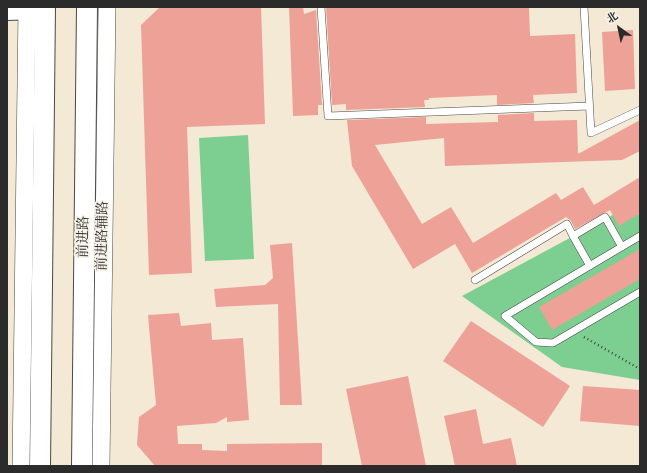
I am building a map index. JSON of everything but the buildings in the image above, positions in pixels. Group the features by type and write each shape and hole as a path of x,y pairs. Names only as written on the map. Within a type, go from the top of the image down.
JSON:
{"main road":[{"name":"前进路","path":"82,466 88,7"},
{"path":"36,10 40,466"}],"street":[{"name":"前进路辅路","path":"100,466 107,7"},
{"path":"7,13 36,10 21,466"}],"lane":[{"path":"321,7 328,116 589,106"},
{"path":"584,7 591,133 640,110"},
{"path":"573,236 605,217 622,247"},
{"path":"475,280 567,224 590,266"},
{"path":"640,236 505,316 536,342 552,343 640,292"}],"path":[{"path":"573,331 640,369"}],"green space":[{"path":"248,135 254,259 205,261 199,138"},
{"path":"633,204 640,217 640,380 562,367 462,296"}]}
